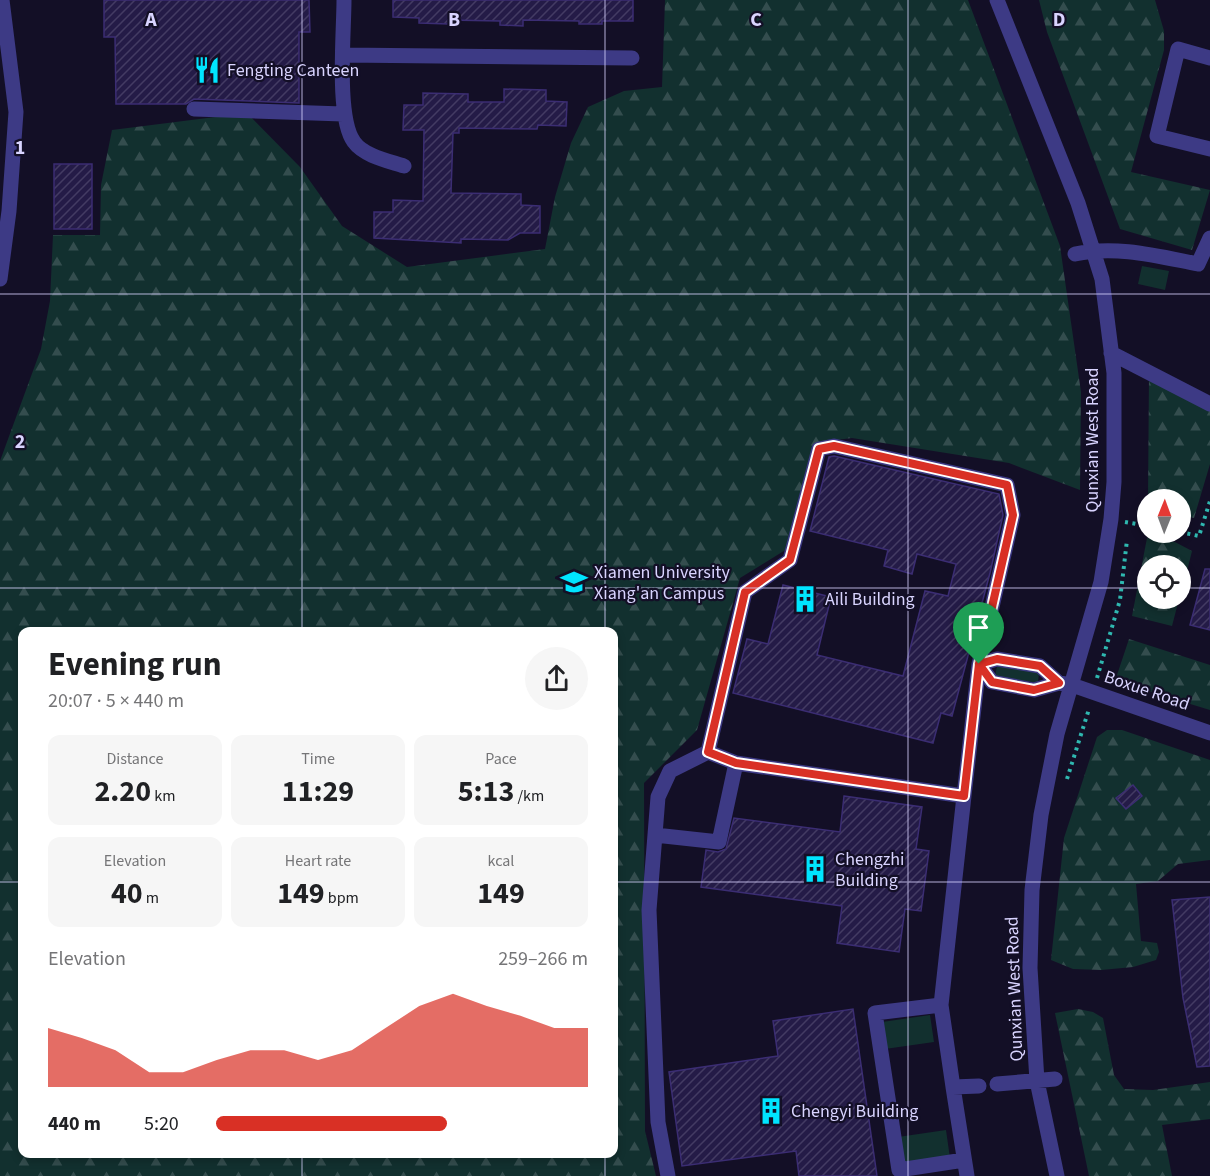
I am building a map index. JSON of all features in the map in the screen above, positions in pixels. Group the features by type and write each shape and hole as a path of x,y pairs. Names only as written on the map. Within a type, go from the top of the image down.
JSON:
{"street":[{"path":"0,279 15,112 7,97 2,0"},
{"path":"344,0 343,114 354,143 373,156 404,166"},
{"name":"Qunxian West Road","path":"997,0 1078,203 1102,279 1111,353 1114,459 1112,519 1101,582 1065,684 1041,815 1032,890 1030,968 1037,1081 1057,1176"},
{"path":"1210,58 1178,50 1157,136 1210,149"},
{"path":"344,55 632,58"},
{"path":"194,109 343,114"},
{"path":"1075,254 1093,250 1132,252 1198,264 1210,238"},
{"path":"1111,353 1210,404"},
{"path":"708,752 745,592 790,560 819,449 834,446 1007,485 1013,515 979,664 941,1005 967,1176"},
{"path":"979,664 997,659 1040,666 1065,684"},
{"path":"979,664 992,682 1034,690 1065,684"},
{"name":"Boxue Road","path":"1065,684 1210,733"},
{"path":"668,1176 658,1122 649,910 657,796 670,771 708,752 736,763 964,796"},
{"path":"655,835 719,842 736,763"},
{"path":"941,1005 875,1013 899,1170 964,1160"},
{"path":"997,1084 1055,1079"},
{"path":"953,1088 979,1086"}],"path":[{"path":"1191,534 1199,536 1210,501"}],"green space":[{"path":"665,0 968,0 1060,246 1081,392 1080,490 1009,463 852,438 828,441 795,544 740,578 697,730 644,783 645,1131 656,1176 0,1176 0,461 41,349 50,301 53,235 100,235 101,185 112,130 247,113 300,167 342,226 407,267 545,249 555,197 571,143 588,107 624,91 662,87"},
{"path":"1039,0 1155,0 1164,31 1164,50 1131,172 1210,190 1192,250 1120,229 1047,32"},
{"path":"1142,266 1169,271 1165,290 1138,284"},
{"path":"1149,375 1210,407 1210,464 1194,518 1191,517 1191,489 1148,489"},
{"path":"1146,543 1177,543 1192,551 1191,555 1144,555"},
{"path":"1137,590 1137,609 1176,609 1172,626 1132,616"},
{"path":"1129,639 1210,665 1210,710 1115,681"},
{"path":"997,666 1039,673 1038,683 995,676"},
{"path":"1107,730 1122,730 1210,760 1210,860 1178,864 1158,881 1136,884 1141,941 1157,943 1159,952 1156,960 1133,967 1101,970 1073,969 1051,960 1064,838 1097,737"},
{"path":"1078,1009 1093,1012 1103,1018 1114,1075 1124,1089 1153,1090 1210,1082 1210,1119 1162,1125 1172,1176 1089,1176 1055,1013"},
{"path":"930,1015 934,1042 885,1049 882,1022"},
{"path":"946,1130 950,1158 902,1164 898,1137"}],"building":[{"name":"Fengting Canteen","path":"104,0 309,0 310,32 299,32 299,103 194,99 186,104 116,104 115,37 104,37"},
{"path":"393,0 633,0 633,21 579,24 579,21 523,20 523,26 500,25 500,21 448,20 448,24 419,23 419,18 393,17"},
{"path":"504,89 546,90 546,101 567,102 566,126 538,125 537,129 459,128 459,133 453,133 451,193 521,194 521,205 540,206 540,233 520,233 508,240 461,239 461,243 374,238 374,212 393,212 393,200 423,201 424,130 403,130 404,105 423,105 423,93 468,94 468,102 504,102"},
{"path":"54,164 92,164 92,229 54,229"},
{"name":"Aili Building","path":"834,456 999,494 1003,515 990,573 952,716 941,713 933,743 733,693 747,639 768,644 783,585 831,597 817,655 903,676 925,591 948,596 956,564 917,554 912,574 884,566 888,550 810,531 829,457"},
{"path":"1205,569 1210,569 1210,630 1190,625"},
{"path":"1133,785 1142,796 1126,809 1116,798"},
{"name":"Chengzhi Building","path":"844,796 922,807 916,849 929,851 921,911 905,909 899,952 837,943 842,906 701,887 706,850 718,852 726,849 734,818 840,832"},
{"path":"1210,897 1210,1066 1197,1067 1183,998 1172,900"},
{"name":"Chengyi Building","path":"853,1009 877,1176 799,1176 796,1151 682,1166 669,1072 778,1056 773,1021"}],"place":[{"name":"Fengting Canteen","path":"207,70"},
{"name":"Xiamen University Xiang'an Campus","path":"574,582"},
{"name":"Aili Building","path":"805,599"},
{"name":"Chengzhi Building","path":"815,869"},
{"name":"Chengyi Building","path":"771,1111"}],"route":[{"path":"979,664 964,796 736,763 708,752 745,592 790,560 819,449 834,446 1007,485 1013,515 979,664 997,659 1040,666 1059,683 1034,690 992,682 979,664"}]}
